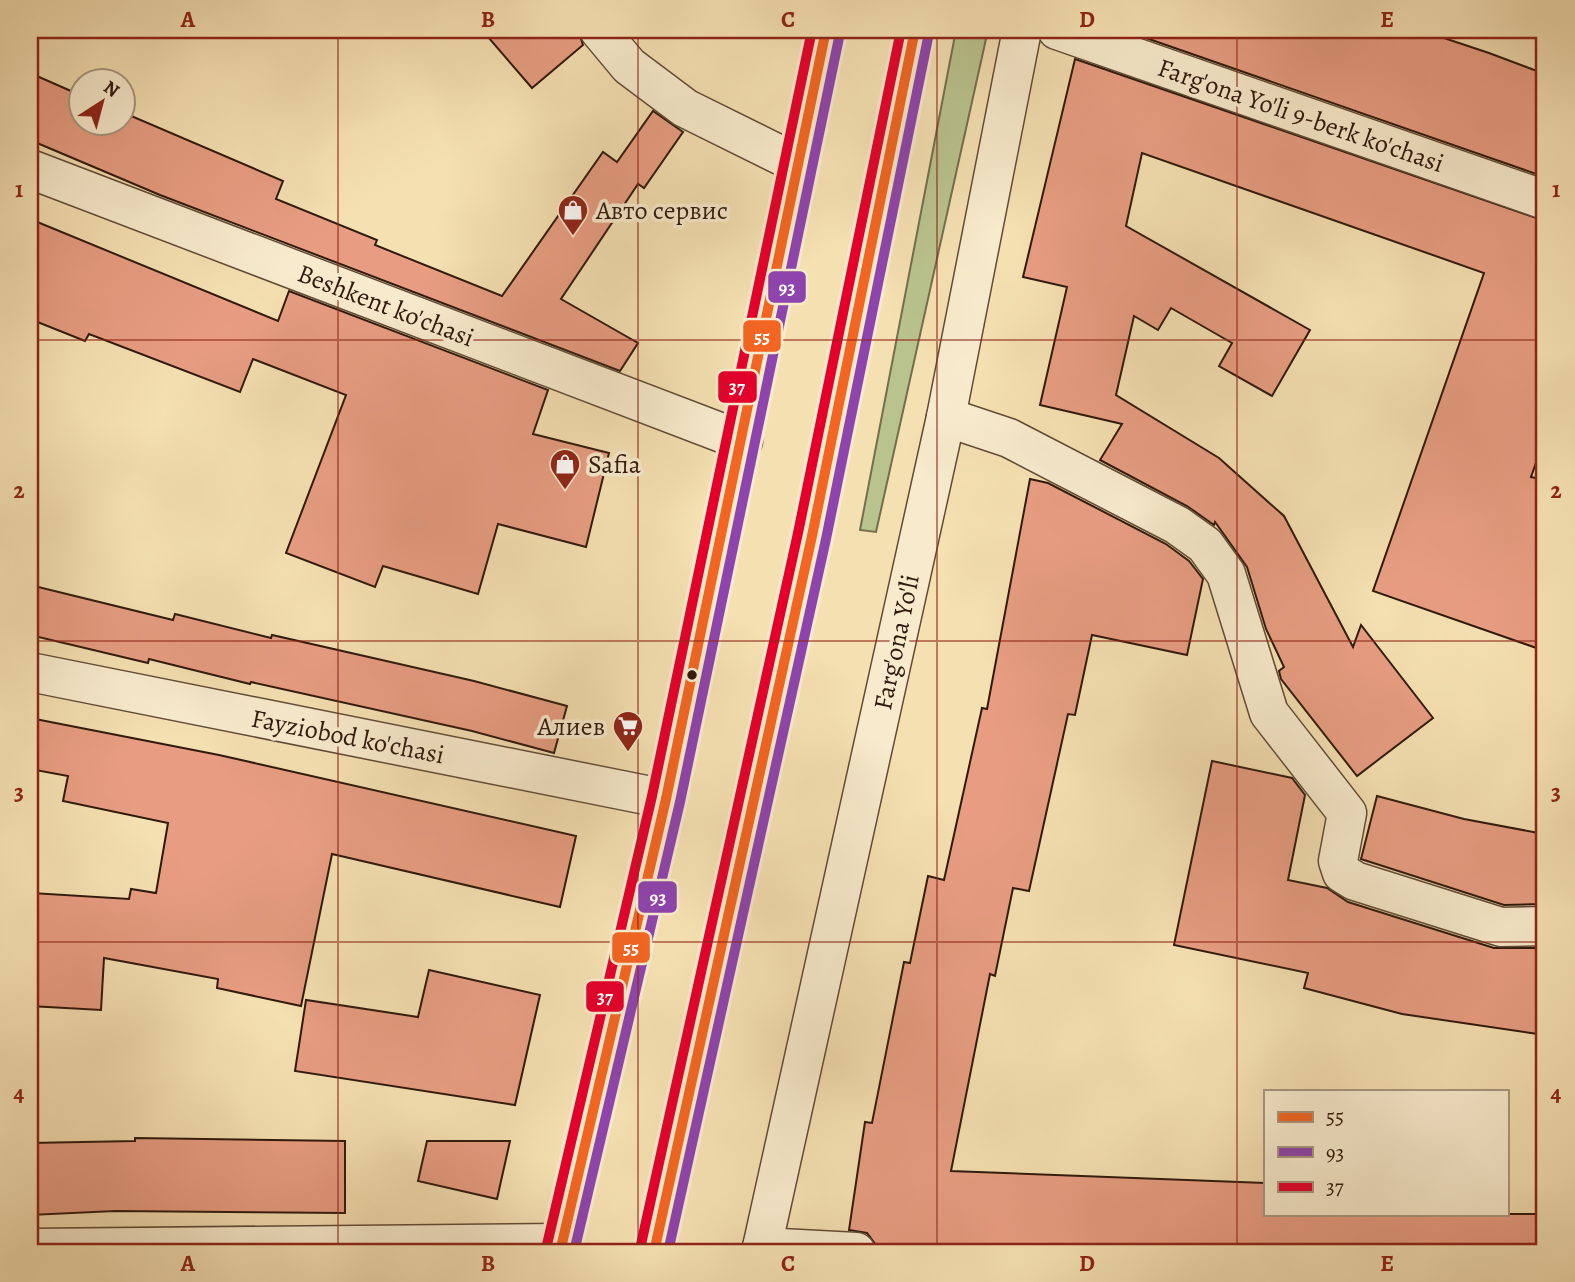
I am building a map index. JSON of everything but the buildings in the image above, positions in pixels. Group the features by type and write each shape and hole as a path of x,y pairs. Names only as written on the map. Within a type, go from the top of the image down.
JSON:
{"main road":[{"path":"561,1247 666,799 743,441 826,30"},
{"path":"654,1252 812,536 915,30"}],"street":[{"path":"599,30 629,66 685,108 798,164"},
{"name":"Farg'ona Yo'li","path":"761,1250 946,417 1022,30"},
{"name":"Farg'ona Yo'li 9-berk ko'chasi","path":"1057,30 1545,200"},
{"name":"Beshkent ko'chasi","path":"30,169 743,441"},
{"path":"946,417 1009,438 1177,525 1205,545 1226,574 1269,713 1348,813 1338,861 1342,873 1355,881 1501,927 1545,926"},
{"name":"Fayziobod ko'chasi","path":"30,672 666,799"},
{"path":"30,1248 561,1247"},
{"path":"761,1250 856,1252"}],"green space":[{"path":"956,30 988,30 876,532 860,530"}],"transit line":[{"name":"37","path":"546,1249 652,796 812,30"},
{"name":"55","path":"560,1252 666,799 826,30"},
{"name":"37","path":"640,1249 798,533 901,30"},
{"name":"55","path":"654,1252 812,536 915,30"},
{"name":"93","path":"574,1252 680,802 840,33"},
{"name":"93","path":"668,1252 826,539 929,33"}],"place":[{"name":"Авто сервис","path":"573,237"},
{"name":"Safia","path":"565,491"},
{"name":"Алиев","path":"628,753"}]}
